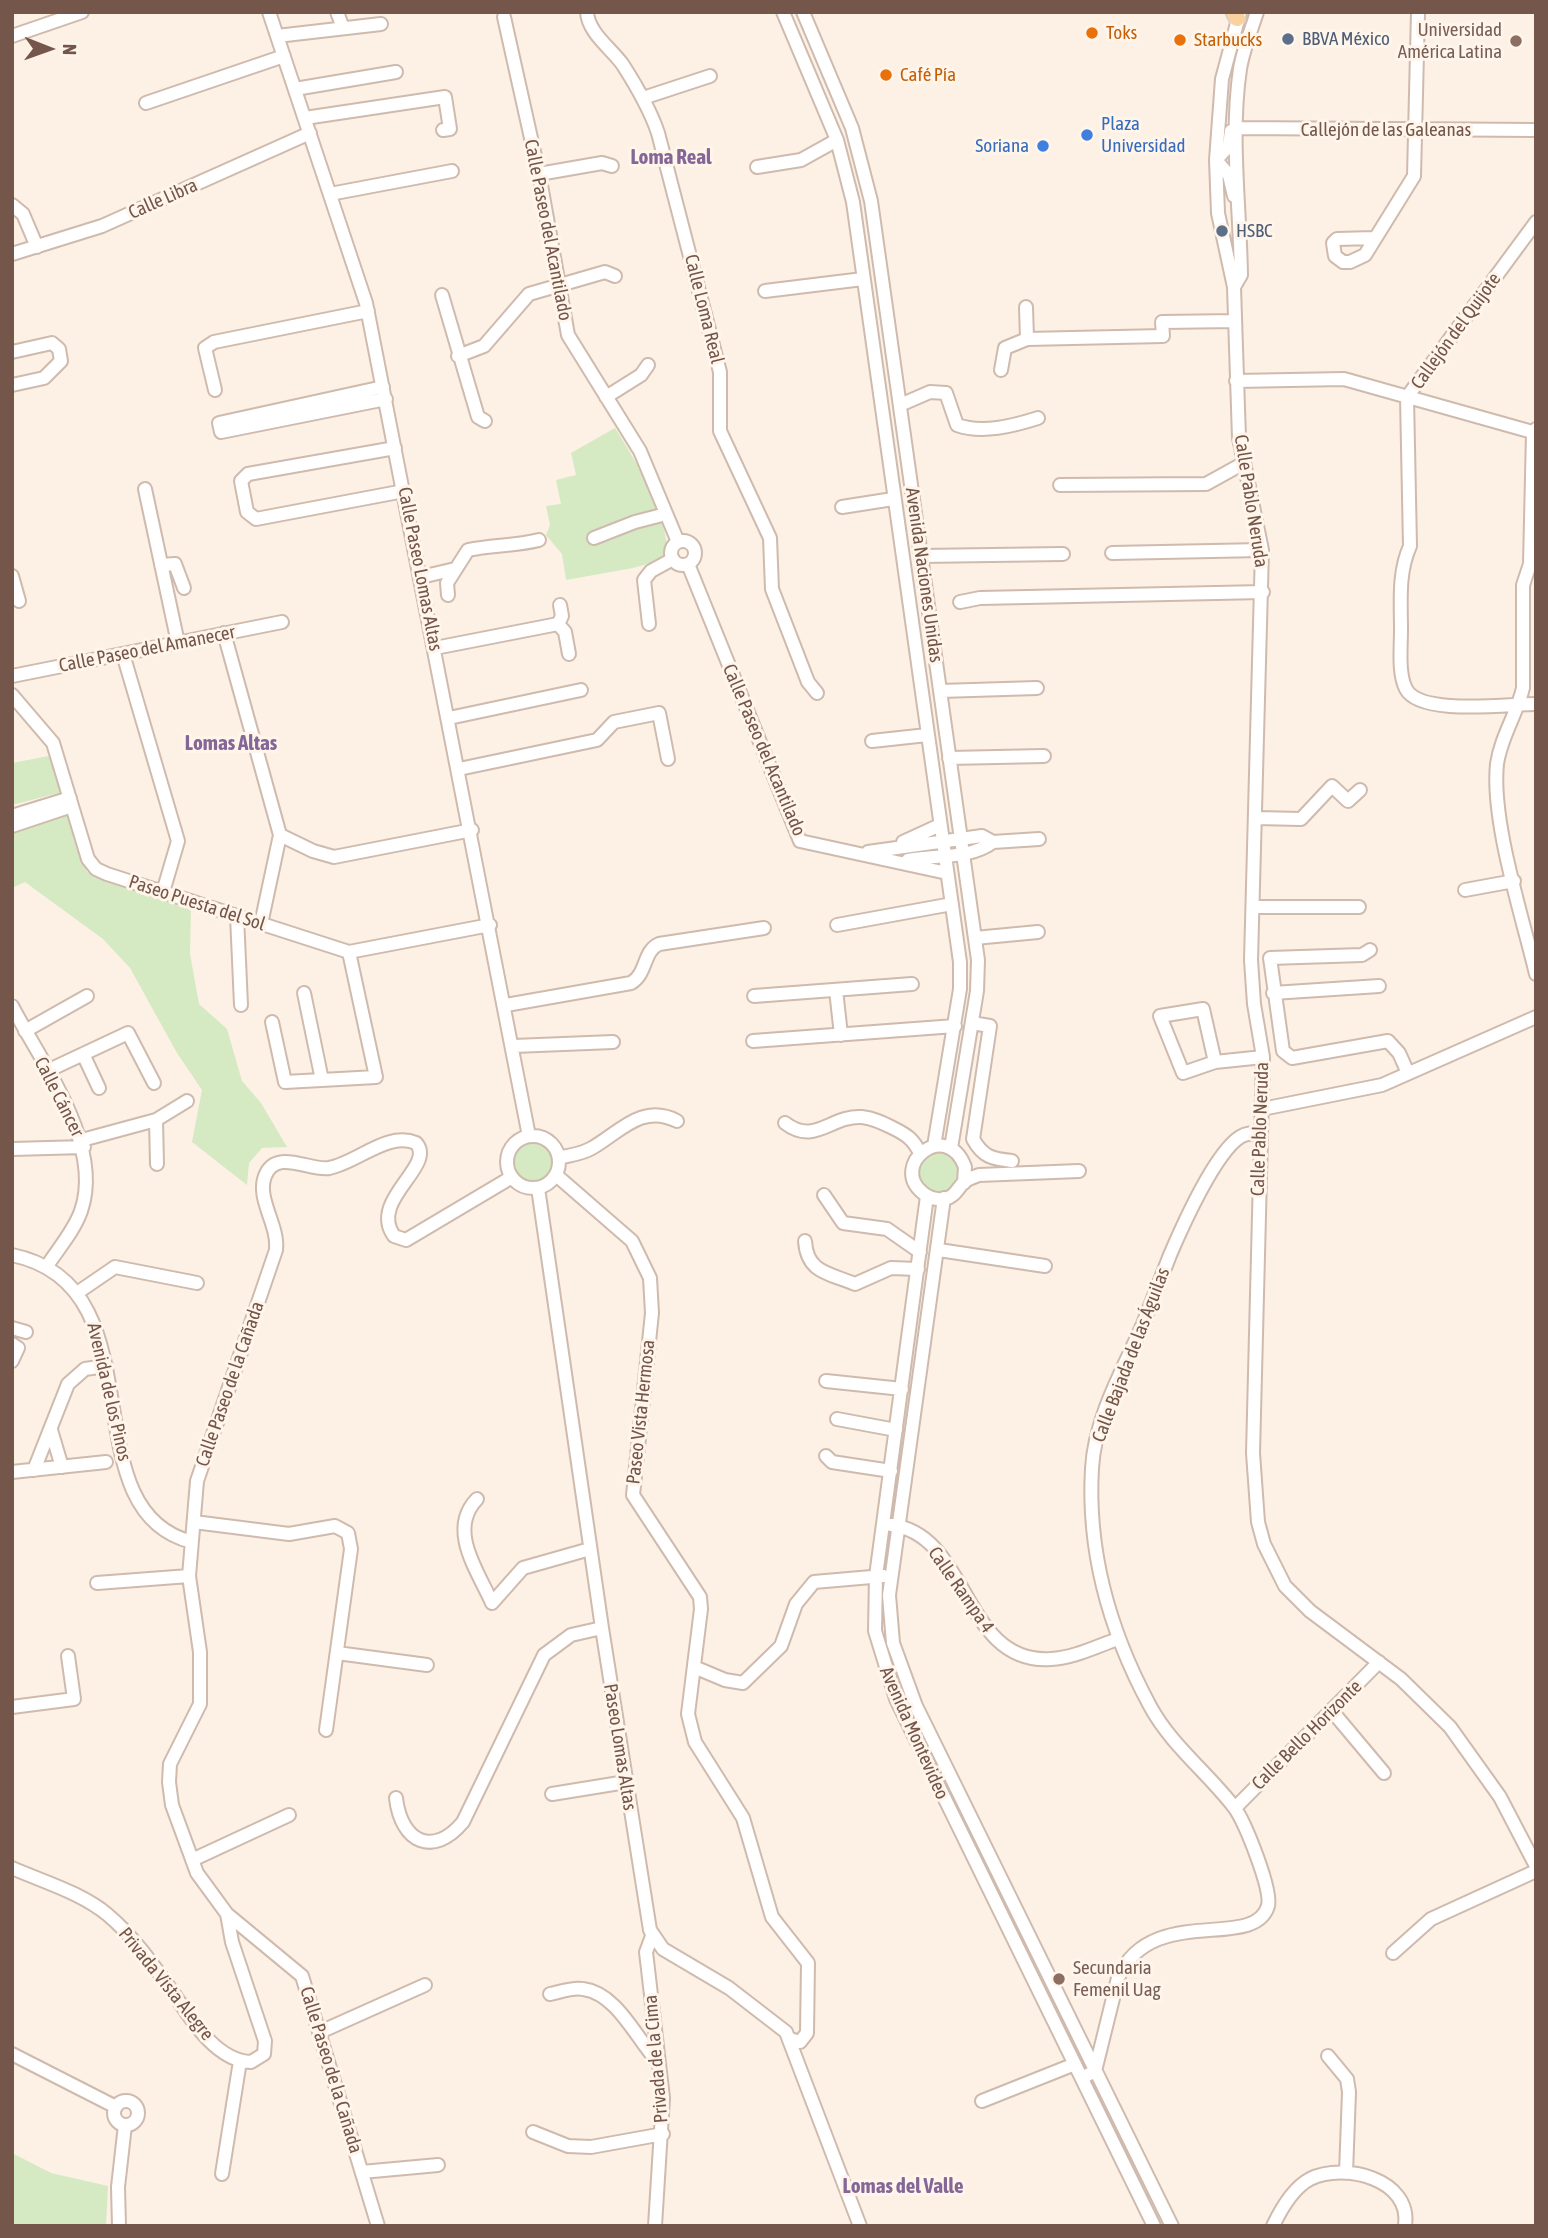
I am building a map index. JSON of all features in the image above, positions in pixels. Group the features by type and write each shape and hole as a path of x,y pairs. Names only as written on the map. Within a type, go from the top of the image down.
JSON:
{"street":[{"path":"12,36 82,12"},
{"name":"Calle Paseo Lomas Altas","path":"269,12 368,311 530,1136"},
{"path":"337,12 342,28"},
{"name":"Calle Loma Real","path":"587,12 591,27 620,61 643,98 661,140 720,372 720,432 770,538 772,589 808,682 817,693"},
{"name":"Avenida Naciones Unidas","path":"783,12 837,140 853,202 892,499 952,904 961,977 934,1146"},
{"name":"Avenida Naciones Unidas","path":"803,12 852,128 871,201 975,938 979,975 951,1148"},
{"name":"Calle Pablo Neruda","path":"1234,287 1241,275 1237,128 1239,86 1244,53 1257,12"},
{"path":"1374,238 1414,176 1418,12"},
{"name":"Calle Pablo Neruda","path":"1237,14 1222,79 1216,160 1218,213 1234,287 1236,381 1244,463 1262,550 1252,985 1263,1057 1252,1453 1258,1521 1272,1565 1285,1586 1310,1611 1416,1692 1450,1727 1500,1797 1536,1869"},
{"name":"Calle Paseo del Acantilado","path":"504,17 539,174 568,335 640,451 678,542"},
{"path":"277,36 381,24"},
{"path":"146,103 284,57"},
{"path":"295,89 396,72"},
{"path":"643,98 710,76"},
{"path":"1239,86 1229,146 1216,160 1229,175 1240,211"},
{"path":"305,118 445,97 450,129 443,130"},
{"name":"Callejón de las Galeanas","path":"1237,128 1536,130"},
{"name":"Calle Libra","path":"12,254 113,221 310,133"},
{"path":"757,167 801,160 837,140"},
{"path":"539,174 602,163 612,166"},
{"path":"330,194 452,171"},
{"path":"853,202 871,201"},
{"path":"12,205 23,214 37,247"},
{"name":"Callejón del Quijote","path":"1536,222 1408,397 1410,546 1401,567 1403,682 1408,692 1425,704 1536,704"},
{"path":"458,356 484,346 529,293 605,272 615,276"},
{"path":"765,291 863,279"},
{"path":"442,295 478,417 485,421"},
{"path":"1026,307 1027,339"},
{"path":"215,390 205,348 214,342 368,311"},
{"path":"1001,370 1005,348 1027,339 1163,336 1162,322 1235,321"},
{"path":"12,352 52,343 59,349 61,361 44,378 12,385"},
{"path":"606,397 641,375 648,365"},
{"path":"1236,381 1344,379 1535,432 1531,564 1522,585 1522,688 1519,704 1501,745 1496,777 1498,809 1514,881 1531,929 1536,974"},
{"path":"900,405 937,391 946,393 953,419 957,425 964,428 1007,427 1038,418"},
{"path":"384,393 221,432 219,423 384,393"},
{"path":"395,448 248,474 241,481 247,512 256,519 404,491"},
{"path":"1060,485 1206,484 1244,463"},
{"path":"145,489 178,643"},
{"path":"842,507 892,499"},
{"path":"594,538 622,530 635,522 666,514"},
{"path":"448,595 447,583 468,550 491,545 505,548 539,540"},
{"path":"678,542 687,542 694,550 694,556 688,564 678,564 673,559 671,551 678,542"},
{"path":"1112,553 1262,550"},
{"path":"921,556 1063,554"},
{"path":"649,624 644,580 651,571 673,559"},
{"path":"161,565 176,564 184,588"},
{"name":"Calle Paseo del Acantilado","path":"688,564 800,841 947,873"},
{"path":"421,577 455,569"},
{"path":"12,576 19,601"},
{"path":"960,601 980,598 1263,592"},
{"path":"558,624 562,616 560,605"},
{"name":"Calle Paseo del Amanecer","path":"12,676 282,622"},
{"path":"435,648 558,624"},
{"path":"558,624 565,632 569,654"},
{"path":"225,633 280,835 261,923"},
{"path":"123,654 178,841 163,892"},
{"path":"940,691 1037,688"},
{"path":"449,718 581,690"},
{"name":"Paseo Puesta del Sol","path":"12,695 53,743 88,859 96,869 349,952 490,925"},
{"path":"459,769 597,740 614,722 659,713 668,759"},
{"path":"872,741 927,735"},
{"path":"950,758 1044,756"},
{"path":"1256,818 1301,819 1332,786 1348,801 1360,790"},
{"path":"12,817 71,802"},
{"path":"12,827 71,802"},
{"name":"Calle Paseo del Acantilado","path":"892,848 940,825"},
{"path":"280,835 313,851 334,857 472,830"},
{"name":"Calle Paseo del Acantilado","path":"861,853 982,836 993,842 985,848 963,853 897,862"},
{"path":"993,842 1039,839"},
{"path":"1465,890 1514,881"},
{"path":"837,925 952,904"},
{"path":"1253,907 1359,907"},
{"path":"237,916 241,1005"},
{"path":"506,1005 631,983 639,979 650,952 659,944 764,928"},
{"path":"975,938 1038,932"},
{"path":"1370,950 1362,954 1275,955 1270,958 1273,993 1286,1056 1292,1058 1388,1041 1399,1053 1408,1073"},
{"path":"272,1022 285,1082 376,1077 349,952"},
{"path":"754,996 912,984"},
{"path":"1273,993 1379,986"},
{"path":"836,990 841,1035"},
{"path":"304,993 322,1080"},
{"path":"25,1031 87,996"},
{"name":"Calle Cáncer","path":"13,1009 83,1144 88,1176 81,1212 47,1266"},
{"path":"1215,1062 1203,1009 1160,1016 1183,1073 1215,1062 1263,1057"},
{"path":"1262,1109 1382,1085 1536,1017"},
{"path":"972,1023 990,1026 973,1139 980,1152 990,1159 1012,1161"},
{"path":"752,1041 955,1026"},
{"path":"47,1072 128,1032 153,1083"},
{"path":"514,1046 613,1042"},
{"path":"83,1054 99,1088"},
{"path":"12,1149 83,1144 156,1120 187,1101"},
{"path":"559,1158 593,1148 642,1117 656,1114 677,1121"},
{"path":"785,1123 797,1132 806,1133 847,1118 876,1120 912,1138 920,1153"},
{"path":"156,1120 157,1164"},
{"name":"Calle Bajada de las Águilas","path":"1095,2071 1118,1978 1124,1964 1138,1950 1180,1932 1244,1928 1262,1916 1267,1906 1268,1883 1235,1808 1167,1733 1150,1707 1118,1639 1095,1555 1092,1470 1094,1445 1118,1378 1197,1199 1232,1144 1240,1136 1260,1133"},
{"path":"530,1136 545,1139 557,1150 559,1158 556,1175 538,1188 523,1186 512,1177 508,1169 509,1152 521,1139 530,1136"},
{"name":"Calle Paseo de la Cañada","path":"378,2226 302,1976 227,1914 192,1860 172,1805 170,1764 200,1704 201,1652 189,1576 194,1522 202,1461 276,1250 276,1232 263,1189 268,1171 278,1163 289,1162 331,1168 397,1141 416,1143 422,1153 421,1160 398,1189 388,1223 394,1236 406,1240 512,1177"},
{"path":"964,1182 965,1167 951,1148 934,1146 920,1153 915,1160 913,1177 920,1191 927,1196 944,1199 956,1193 964,1182 979,1175 1079,1171"},
{"path":"965,1167 980,1152"},
{"name":"Paseo Vista Hermosa","path":"556,1175 632,1241 650,1278 652,1313 632,1490 635,1500 700,1597 689,1727 695,1742 743,1818 772,1917 805,1958 809,1969 807,2033 800,2042 790,2039"},
{"name":"Paseo Lomas Altas","path":"538,1188 602,1628 652,1936"},
{"path":"824,1195 843,1223 887,1229 920,1252"},
{"name":"Avenida Montevideo","path":"927,1196 876,1576 873,1608 876,1642 896,1699 960,1834 1151,2220"},
{"name":"Avenida Montevideo","path":"944,1199 939,1250 891,1576 890,1632 910,1693 974,1828 1172,2226"},
{"path":"805,1241 806,1257 813,1267 855,1283 891,1268 918,1269"},
{"path":"939,1250 1045,1266"},
{"name":"Avenida de los Pinos","path":"12,1255 47,1266 77,1293 89,1310 100,1336 127,1473 136,1495 145,1511 161,1527 178,1538 192,1542"},
{"path":"77,1293 115,1267 197,1283"},
{"path":"12,1328 26,1332"},
{"path":"12,1344 18,1348 12,1362"},
{"path":"34,1470 68,1384 85,1369 106,1366"},
{"path":"826,1381 902,1389"},
{"path":"837,1419 896,1430"},
{"path":"51,1430 62,1467"},
{"path":"826,1457 832,1462 891,1471"},
{"path":"12,1472 106,1462"},
{"path":"477,1499 465,1515 463,1535 492,1603 523,1567 590,1549"},
{"path":"194,1522 289,1534 335,1526 348,1533 351,1549 326,1730"},
{"name":"Calle Rampa 4","path":"884,1524 899,1525 915,1532 933,1546 990,1634 1009,1648 1037,1659 1049,1660 1118,1639"},
{"path":"97,1583 189,1576"},
{"path":"694,1667 725,1680 743,1683 781,1646 796,1604 814,1582 891,1576"},
{"path":"396,1798 402,1825 419,1840 432,1843 455,1832 463,1822 544,1655 571,1635 602,1628"},
{"path":"337,1653 427,1665"},
{"path":"12,1707 74,1699 68,1657"},
{"name":"Calle Bello Horizonte","path":"1235,1808 1379,1662"},
{"path":"896,1699 910,1693"},
{"path":"1332,1711 1384,1773"},
{"path":"552,1794 626,1782"},
{"path":"192,1860 289,1815"},
{"path":"960,1834 974,1828"},
{"name":"Privada Vista Alegre","path":"12,1868 87,1901 107,1914 156,1969 198,2028 240,2061"},
{"path":"1392,1953 1431,1919 1536,1869"},
{"path":"222,2174 240,2061 260,2059 265,2041 232,1942 227,1914"},
{"path":"652,1936 663,1949 708,1975 775,2020 790,2039 860,2226"},
{"name":"Privada de la Cima","path":"652,1936 646,1952 663,2134 655,2226"},
{"path":"320,2032 425,1985"},
{"path":"550,1994 583,1989 601,1995 621,2015 658,2062"},
{"path":"12,2054 116,2107 129,2102 138,2112 137,2119 125,2125 118,2122 114,2115 116,2107"},
{"path":"1328,2056 1342,2071 1349,2092 1346,2174"},
{"path":"982,2101 1075,2064"},
{"path":"1082,2078 1095,2071"},
{"path":"119,2226 118,2187 125,2125"},
{"path":"533,2132 568,2146 591,2147 663,2134"},
{"path":"362,2172 438,2165"},
{"path":"1273,2226 1297,2188 1311,2178 1346,2174 1376,2179 1391,2188 1406,2214 1405,2226"},
{"path":"1151,2220 1162,2206"}],"green space":[{"path":"615,428 642,474 657,507 663,524 668,558 633,568 566,580 562,554 546,535 550,525 546,506 561,504 556,480 576,475 571,453"},
{"path":"49,756 62,792 12,805 12,763"},
{"path":"69,812 87,872 191,906 190,954 199,1004 227,1029 242,1081 261,1103 287,1147 262,1148 249,1163 247,1185 192,1142 202,1090 177,1053 130,968 103,939 25,882 12,888 12,832"},
{"path":"533,1143 546,1149 552,1162 546,1175 533,1181 520,1175 514,1162 520,1149"},
{"path":"951,1150 963,1175 944,1197 922,1190 916,1161 925,1151"},
{"path":"12,2153 51,2173 108,2186 106,2226 12,2226"}],"place":[{"name":"Toks","path":"1092,33"},
{"name":"BBVA México","path":"1288,39"},
{"name":"Starbucks","path":"1180,40"},
{"name":"Universidad América Latina","path":"1516,41"},
{"name":"Café Pía","path":"886,75"},
{"name":"Plaza Universidad","path":"1087,135"},
{"name":"Soriana","path":"1043,146"},
{"name":"HSBC","path":"1222,231"},
{"name":"Secundaria Femenil Uag","path":"1059,1979"}],"district":[{"name":"Loma Real","path":"671,157"},
{"name":"Lomas Altas","path":"231,743"},
{"name":"Lomas del Valle","path":"903,2186"}]}
